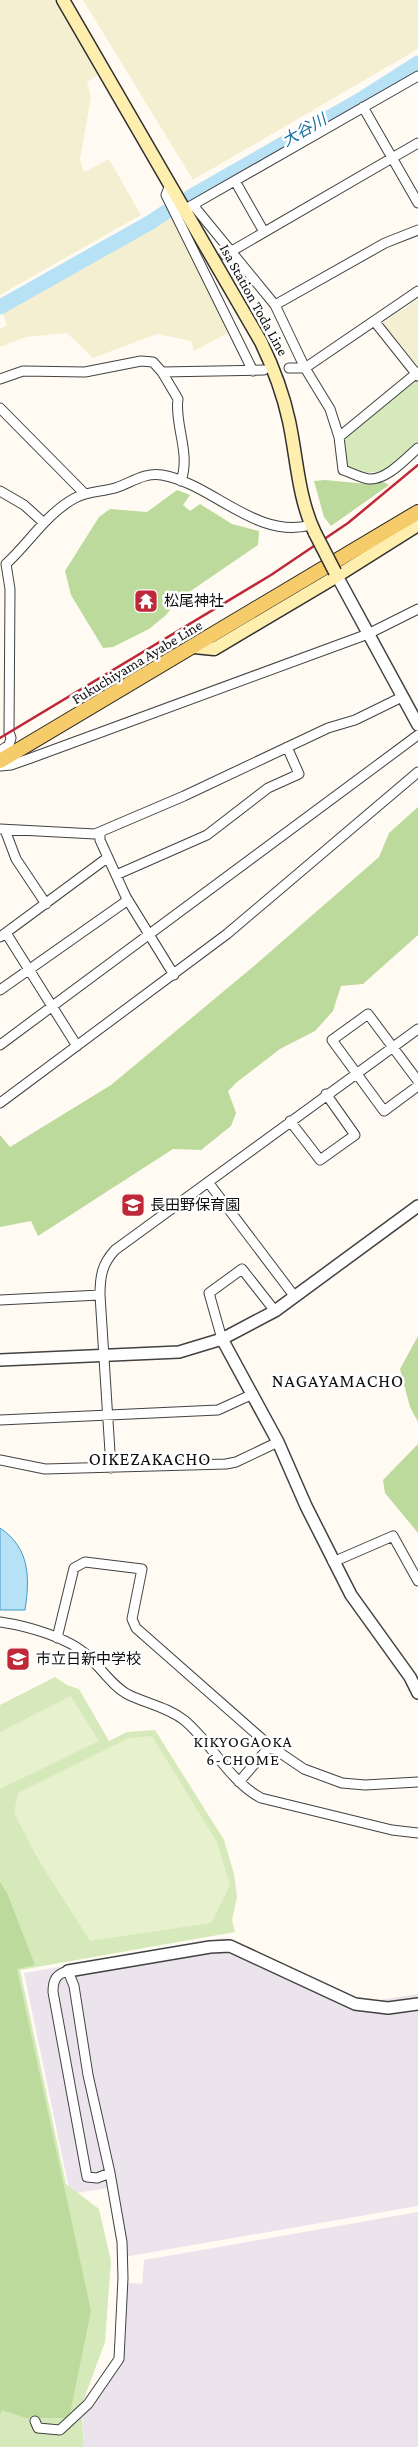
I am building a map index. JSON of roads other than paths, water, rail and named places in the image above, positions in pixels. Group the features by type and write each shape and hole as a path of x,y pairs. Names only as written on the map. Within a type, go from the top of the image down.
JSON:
{"main road":[{"name":"Isa Station Toda Line","path":"64,0 170,185 189,207 273,367 289,421 304,503 313,529 336,574"},
{"name":"Fukuchiyama Ayabe Line","path":"0,761 418,512"},
{"path":"194,646 214,649 418,525"}],"street":[{"path":"418,76 189,207 228,254 275,305 306,368 330,409 339,437 343,470 368,479 388,472 418,448"},
{"path":"363,108 418,203"},
{"path":"228,254 418,144"},
{"path":"235,181 264,232"},
{"path":"170,185 166,195 206,266 253,371"},
{"path":"275,305 385,243 418,230"},
{"path":"289,368 306,368 418,291"},
{"path":"339,437 417,374 375,322"},
{"path":"0,379 23,371 86,372 141,361 153,362 162,372 178,399 176,408 184,443 185,471 181,481"},
{"path":"162,372 264,370"},
{"path":"0,408 84,493"},
{"path":"0,751 9,745 12,738 9,732 10,590 3,562 44,523 73,499 84,493 115,488 135,478 161,475 181,481 251,517 286,528 313,529"},
{"path":"0,491 24,505 44,523"},
{"path":"336,574 418,725"},
{"path":"0,766 11,765 31,758 368,634 418,609"},
{"path":"46,904 16,859 3,830 95,834 184,796 328,728 355,720 402,697"},
{"path":"0,1045 418,735"},
{"path":"116,875 207,836 268,788 299,774 287,748"},
{"path":"0,1103 227,934 418,772"},
{"path":"100,832 100,840 107,858 128,900 174,975"},
{"path":"76,1046 29,968 3,935 107,858"},
{"path":"0,990 128,900"},
{"path":"418,1081 368,1014 332,1040 384,1111 418,1086"},
{"path":"110,1468 106,1355 100,1295 100,1276 106,1261 115,1250 326,1094 418,1029"},
{"path":"290,1121 320,1160 356,1135 326,1094"},
{"path":"208,1182 295,1297"},
{"path":"0,1360 179,1352 222,1339 275,1311 418,1206"},
{"path":"275,1311 242,1268 209,1292 222,1339 278,1442 333,1562 351,1595 410,1677 418,1693"},
{"path":"0,1300 100,1295"},
{"path":"0,1420 218,1410 253,1394"},
{"path":"0,1460 45,1469 226,1464 236,1462 278,1442"},
{"path":"333,1562 393,1536 418,1581"},
{"path":"57,1638 74,1568 85,1562 142,1569 132,1619 136,1628 270,1746 304,1769 342,1783 365,1785 418,1782"},
{"path":"0,1622 18,1624 57,1638 86,1654 128,1694 167,1708 185,1721 239,1782 250,1792 261,1798 392,1830 418,1833"},
{"path":"239,1782 270,1746"},
{"path":"110,2173 97,2178 87,2177 53,1992 53,1981 59,1973 210,1947 230,1946 355,2004 388,2008 418,2004"},
{"path":"35,2421 38,2428 60,2430 88,2404 119,2359 122,2310 122,2242 110,2173 88,2075 74,1986 68,1972"}],"water":[{"path":"0,1528 17,1545 26,1565 25,1610 0,1610"}],"waterway":[{"name":"大谷川","path":"190,197 360,100 418,63"},
{"name":"大谷川","path":"0,307 166,212"}],"railway":[{"path":"0,738 271,575 348,523 418,465"}],"place":[{"name":"松尾神社","path":"146,601"},
{"name":"長田野保育園","path":"133,1205"},
{"name":"市立日新中学校","path":"18,1659"}],"district":[{"name":"NAGAYAMACHO","path":"338,1381"},
{"name":"OIKEZAKACHO","path":"150,1459"},
{"name":"KIKYOGAOKA 6-CHOME","path":"243,1750"}]}
